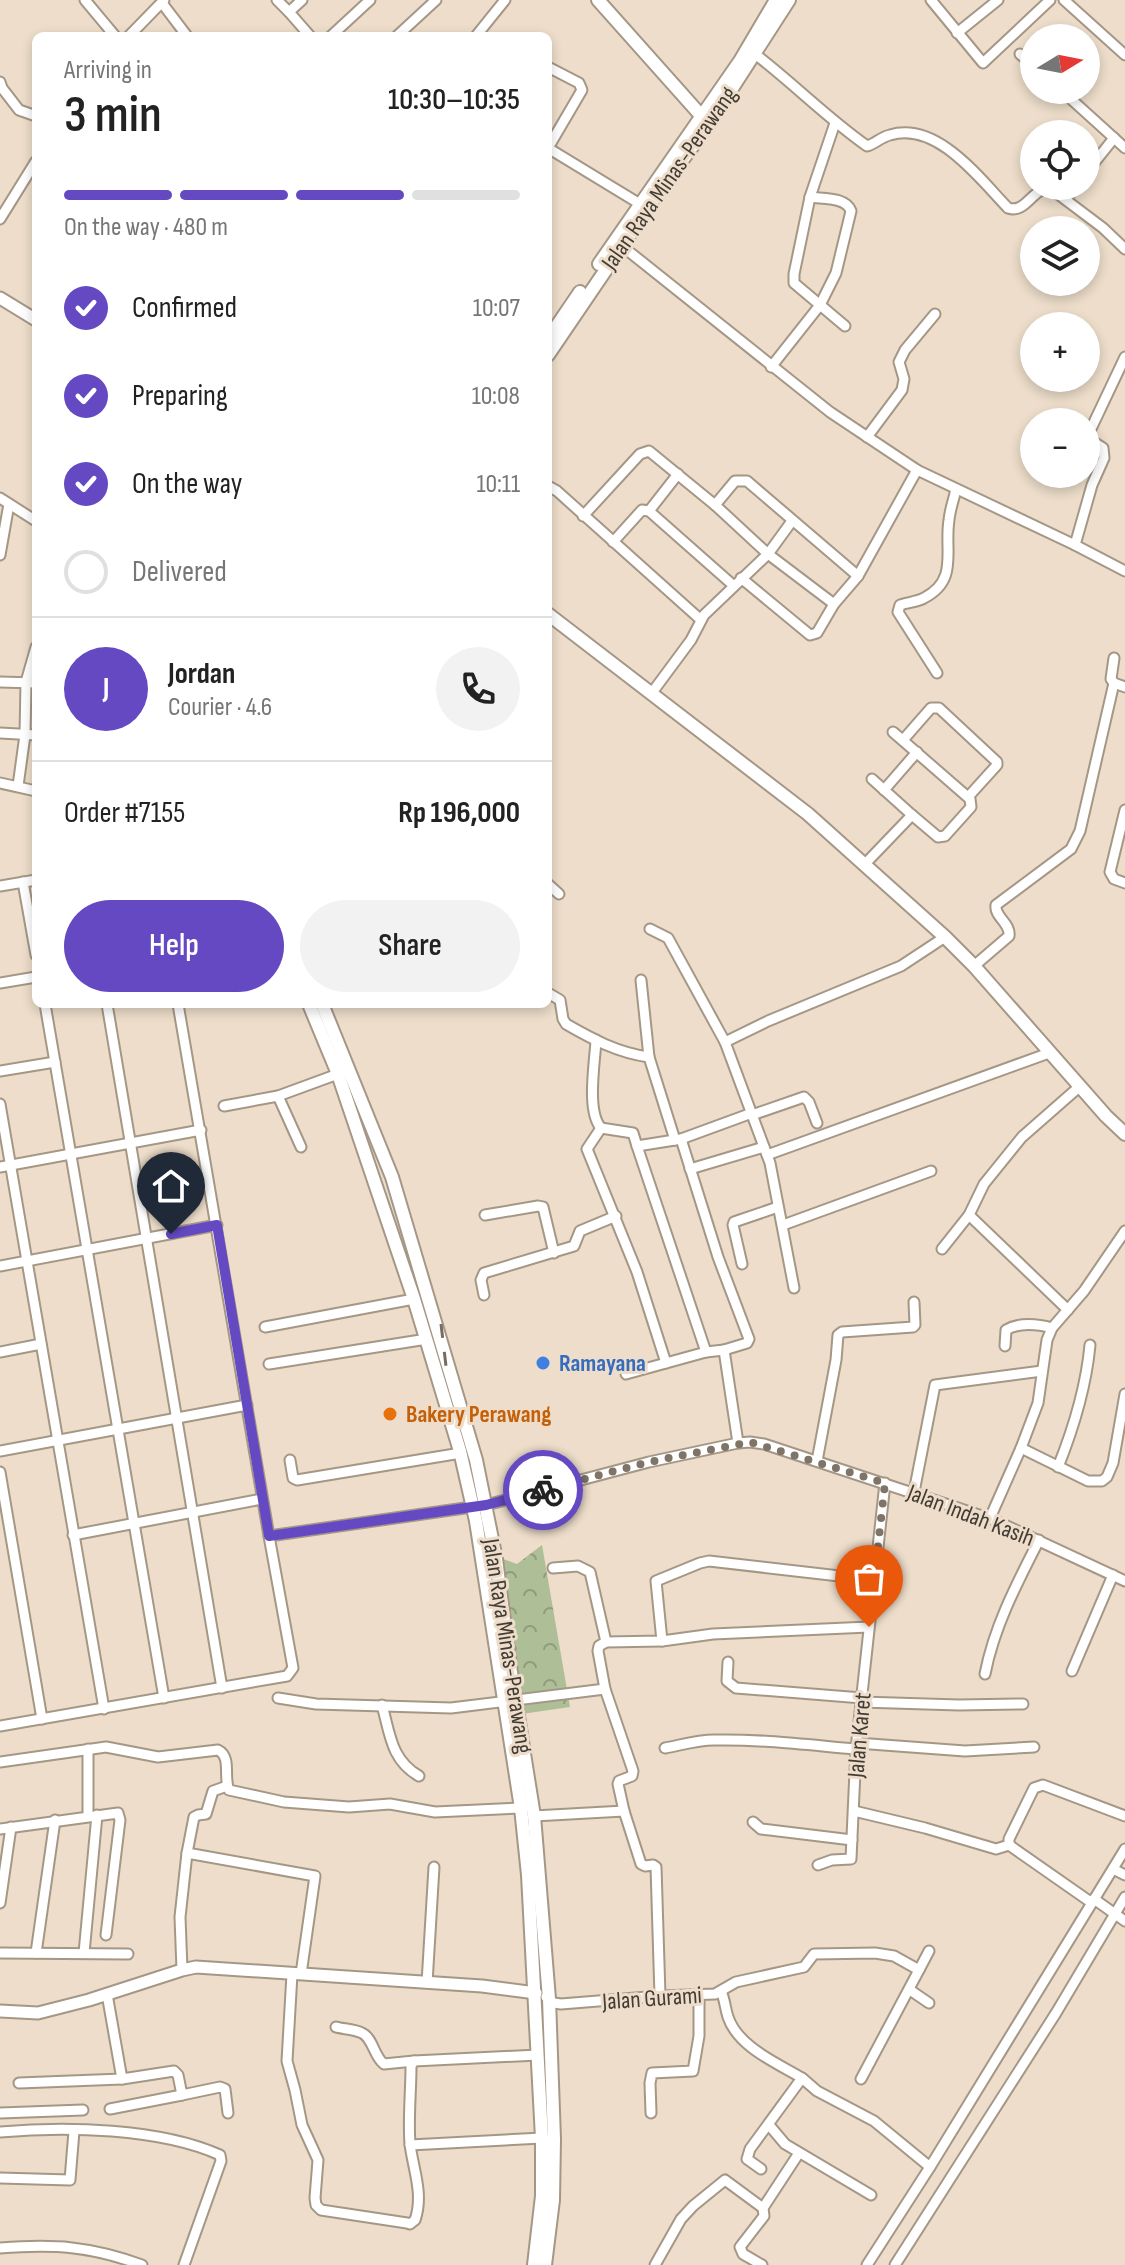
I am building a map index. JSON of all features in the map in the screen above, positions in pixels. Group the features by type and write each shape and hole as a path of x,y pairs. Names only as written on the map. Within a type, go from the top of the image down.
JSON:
{"main road":[{"path":"598,0 705,120"},
{"name":"Jalan Raya Minas-Perawang","path":"552,349 705,120 776,0"},
{"name":"Jalan Raya Minas-Perawang","path":"552,333 640,204 755,54 789,0"},
{"path":"552,617 808,814 945,937 1125,1134"},
{"name":"Jalan Raya Minas-Perawang","path":"311,1008 338,1074 480,1506"},
{"name":"Jalan Raya Minas-Perawang","path":"324,1008 392,1177 476,1460 480,1506 510,1701 528,1875 542,2138 542,2196 534,2265"},
{"name":"Jalan Raya Minas-Perawang","path":"510,1701 534,1816 549,1999 553,2185 545,2265"}],"street":[{"path":"85,0 112,32"},
{"path":"277,0 306,32"},
{"path":"289,12 302,0"},
{"path":"335,32 370,0"},
{"path":"401,32 436,0"},
{"path":"482,32 505,0"},
{"path":"932,0 984,63 1050,0"},
{"path":"957,33 998,0"},
{"path":"1064,0 1125,55"},
{"path":"133,32 163,1 184,32"},
{"path":"755,54 835,123 867,146 891,134 916,134 936,141 963,161 1008,208 1019,210 1029,200"},
{"path":"552,69 579,83 582,90 552,141"},
{"path":"0,82 19,110 32,115"},
{"path":"1076,104 1125,148"},
{"path":"835,123 810,197 793,278 796,287 845,326"},
{"path":"1100,156 1114,138"},
{"path":"552,150 640,204"},
{"path":"0,219 32,167"},
{"path":"771,367 820,305 836,273 851,211 845,202 810,197"},
{"path":"1067,200 1124,245"},
{"path":"622,246 830,412 917,470 1125,571"},
{"path":"0,298 32,318"},
{"path":"867,437 902,390 904,379 899,362 905,350 935,314"},
{"path":"1075,545 1092,485 1104,458 1103,448 1092,441 1089,433 1125,357"},
{"path":"583,516 640,454 649,451 768,554 834,604"},
{"path":"741,578 810,635 817,633 834,604 858,576 917,470"},
{"path":"649,511 678,474"},
{"path":"715,505 735,481 753,484 858,576"},
{"path":"552,488 701,620"},
{"path":"937,673 898,612 900,605 922,600 945,580 949,564 949,519 956,489"},
{"path":"0,555 4,501 32,518"},
{"path":"613,542 642,510 649,511 734,586"},
{"path":"651,694 691,640 710,608 768,554 792,521"},
{"path":"974,966 1009,936 1008,927 996,912 996,905 1071,849 1076,840 1114,683 1111,675 1114,658"},
{"path":"0,682 31,683 18,786"},
{"path":"1114,683 1125,687"},
{"path":"903,740 931,708 939,708 997,762 968,797"},
{"path":"872,779 938,837 945,836 971,807 968,797 893,732"},
{"path":"0,733 32,735"},
{"path":"884,790 917,752"},
{"path":"0,783 32,790"},
{"path":"1125,810 1110,872 1114,879 1125,883"},
{"path":"864,865 912,815"},
{"path":"0,886 32,881"},
{"path":"23,882 32,933"},
{"path":"552,888 559,894"},
{"path":"650,929 668,938 725,1042 766,1151 794,1288"},
{"path":"725,1042 901,966 945,937"},
{"path":"0,983 32,978"},
{"path":"626,1374 724,1350 747,1343 749,1339 649,1057 641,980"},
{"path":"552,995 560,1000 566,1024 628,1054 649,1057"},
{"path":"46,1008 164,1698"},
{"path":"108,1008 222,1688"},
{"path":"0,1726 282,1678 293,1670 179,1008"},
{"path":"596,1040 593,1079 596,1122 601,1128 634,1134 706,1352"},
{"path":"690,1169 766,1151 1049,1053"},
{"path":"0,1071 55,1062"},
{"path":"224,1106 278,1096 338,1074"},
{"path":"942,1249 969,1215 984,1184 1022,1137 1079,1087"},
{"path":"278,1096 301,1147"},
{"path":"637,1146 678,1140 804,1097 817,1123"},
{"path":"0,1104 5,1167 27,1261 104,1709"},
{"path":"601,1128 587,1149 616,1216 666,1363"},
{"path":"5,1167 201,1130"},
{"path":"783,1225 931,1171"},
{"path":"485,1215 543,1207 554,1253"},
{"path":"742,1264 734,1222 778,1207"},
{"path":"969,1215 1068,1310"},
{"path":"484,1295 481,1280 484,1273 576,1245 580,1231 616,1216"},
{"path":"0,1266 217,1225"},
{"path":"990,1518 1038,1403 1047,1340 1052,1328 1098,1271 1125,1231"},
{"path":"265,1327 414,1299"},
{"path":"817,1461 838,1335 842,1332 913,1327 914,1302"},
{"path":"1005,1346 1009,1327 1038,1324 1052,1328"},
{"path":"269,1364 427,1339"},
{"path":"0,1352 41,1344"},
{"path":"1058,1467 1076,1422 1090,1345"},
{"path":"724,1350 738,1443"},
{"path":"914,1492 935,1385 1042,1371"},
{"path":"1021,1448 1088,1481 1102,1481 1113,1463 1125,1394"},
{"path":"0,1451 247,1405"},
{"name":"Jalan Indah Kasih","path":"269,1536 480,1506 649,1462 750,1442 990,1518 1125,1581"},
{"path":"290,1460 293,1478 297,1480 461,1453"},
{"path":"0,1472 42,1719"},
{"name":"Jalan Karet","path":"852,1840 857,1746 885,1483"},
{"path":"73,1535 262,1499"},
{"path":"985,1674 990,1646 1039,1540"},
{"path":"662,1641 656,1581 700,1563 709,1561 874,1580"},
{"path":"553,1568 578,1566 590,1572 606,1642"},
{"path":"1072,1671 1113,1575"},
{"path":"660,1996 656,1867 641,1864 624,1811 618,1784 632,1776 633,1771 605,1689 599,1646 606,1642 662,1641 713,1634 869,1627"},
{"path":"728,1662 727,1681 736,1688 862,1700 959,1705 1023,1704"},
{"path":"278,1698 316,1704 451,1708 605,1689"},
{"path":"382,1705 397,1758 419,1776"},
{"path":"665,1748 716,1740 965,1751 1034,1747"},
{"path":"0,1762 106,1747 158,1757 221,1751 226,1759 227,1786"},
{"path":"84,1953 92,1815 88,1749"},
{"path":"1009,1845 1009,1839 1034,1788 1039,1785 1125,1816"},
{"path":"227,1786 236,1792 299,1804 349,1807 390,1804 435,1812 521,1808"},
{"path":"182,1970 180,1917 187,1853 195,1816 205,1815 213,1791 227,1786"},
{"path":"534,1816 624,1811"},
{"path":"854,1811 996,1849 1009,1845"},
{"path":"0,1829 116,1812 120,1816 106,1935"},
{"path":"36,1953 55,1820"},
{"path":"753,1822 761,1829 852,1840 850,1860 832,1860 818,1865"},
{"path":"0,1903 11,1827"},
{"path":"1009,1845 1125,1921"},
{"path":"867,2265 1125,1849"},
{"path":"187,1853 315,1876 297,1974 287,2061 302,2125 318,2160 315,2198 321,2210 410,2224 416,2217 419,2197 410,2145 411,2066 414,2061"},
{"path":"427,1983 434,1867"},
{"path":"1113,1869 1125,1875"},
{"path":"895,2265 1056,2013 1125,1897"},
{"path":"861,2079 929,1951"},
{"path":"0,1953 128,1954"},
{"name":"Jalan Gurami","path":"536,1993 554,2003 715,1994 736,1982 804,1967 814,1954 875,1953 894,1956 919,1970"},
{"path":"0,2011 38,2013 196,1967 482,1986 536,1993"},
{"path":"910,1990 929,2003"},
{"path":"721,1991 728,2018 740,2036 817,2091 874,2121 930,2167"},
{"path":"107,1994 122,2079"},
{"path":"651,2113 652,2073 693,2071 700,2027 699,1994"},
{"path":"336,2027 363,2033 377,2058 384,2064 538,2055"},
{"path":"19,2083 122,2079 174,2071 178,2075 182,2095"},
{"path":"761,2169 749,2161 748,2153 802,2078"},
{"path":"110,2109 223,2088 227,2092 228,2113"},
{"path":"0,2113 83,2110"},
{"path":"769,2125 785,2144 871,2195"},
{"path":"0,2178 70,2180 74,2131"},
{"path":"0,2132 115,2131 176,2142 220,2155 221,2161 184,2265"},
{"path":"410,2145 542,2138"},
{"path":"762,2265 744,2261 740,2247 764,2216 763,2208 799,2153"},
{"path":"655,2265 681,2219 724,2181 728,2180 763,2208"},
{"path":"0,2248 70,2246 142,2265"}],"green space":[{"path":"542,1545 570,1707 515,1715 492,1555 517,1564"}],"railway":[{"path":"441,1324 446,1366"}],"way so far":[{"path":"543,1490 649,1462 750,1442 885,1483 869,1627"}],"place":[{"name":"Ramayana","path":"543,1363"},
{"name":"Bakery Perawang","path":"390,1414"}],"route":[{"path":"171,1234 217,1225 269,1536 486,1505 543,1490"}]}
